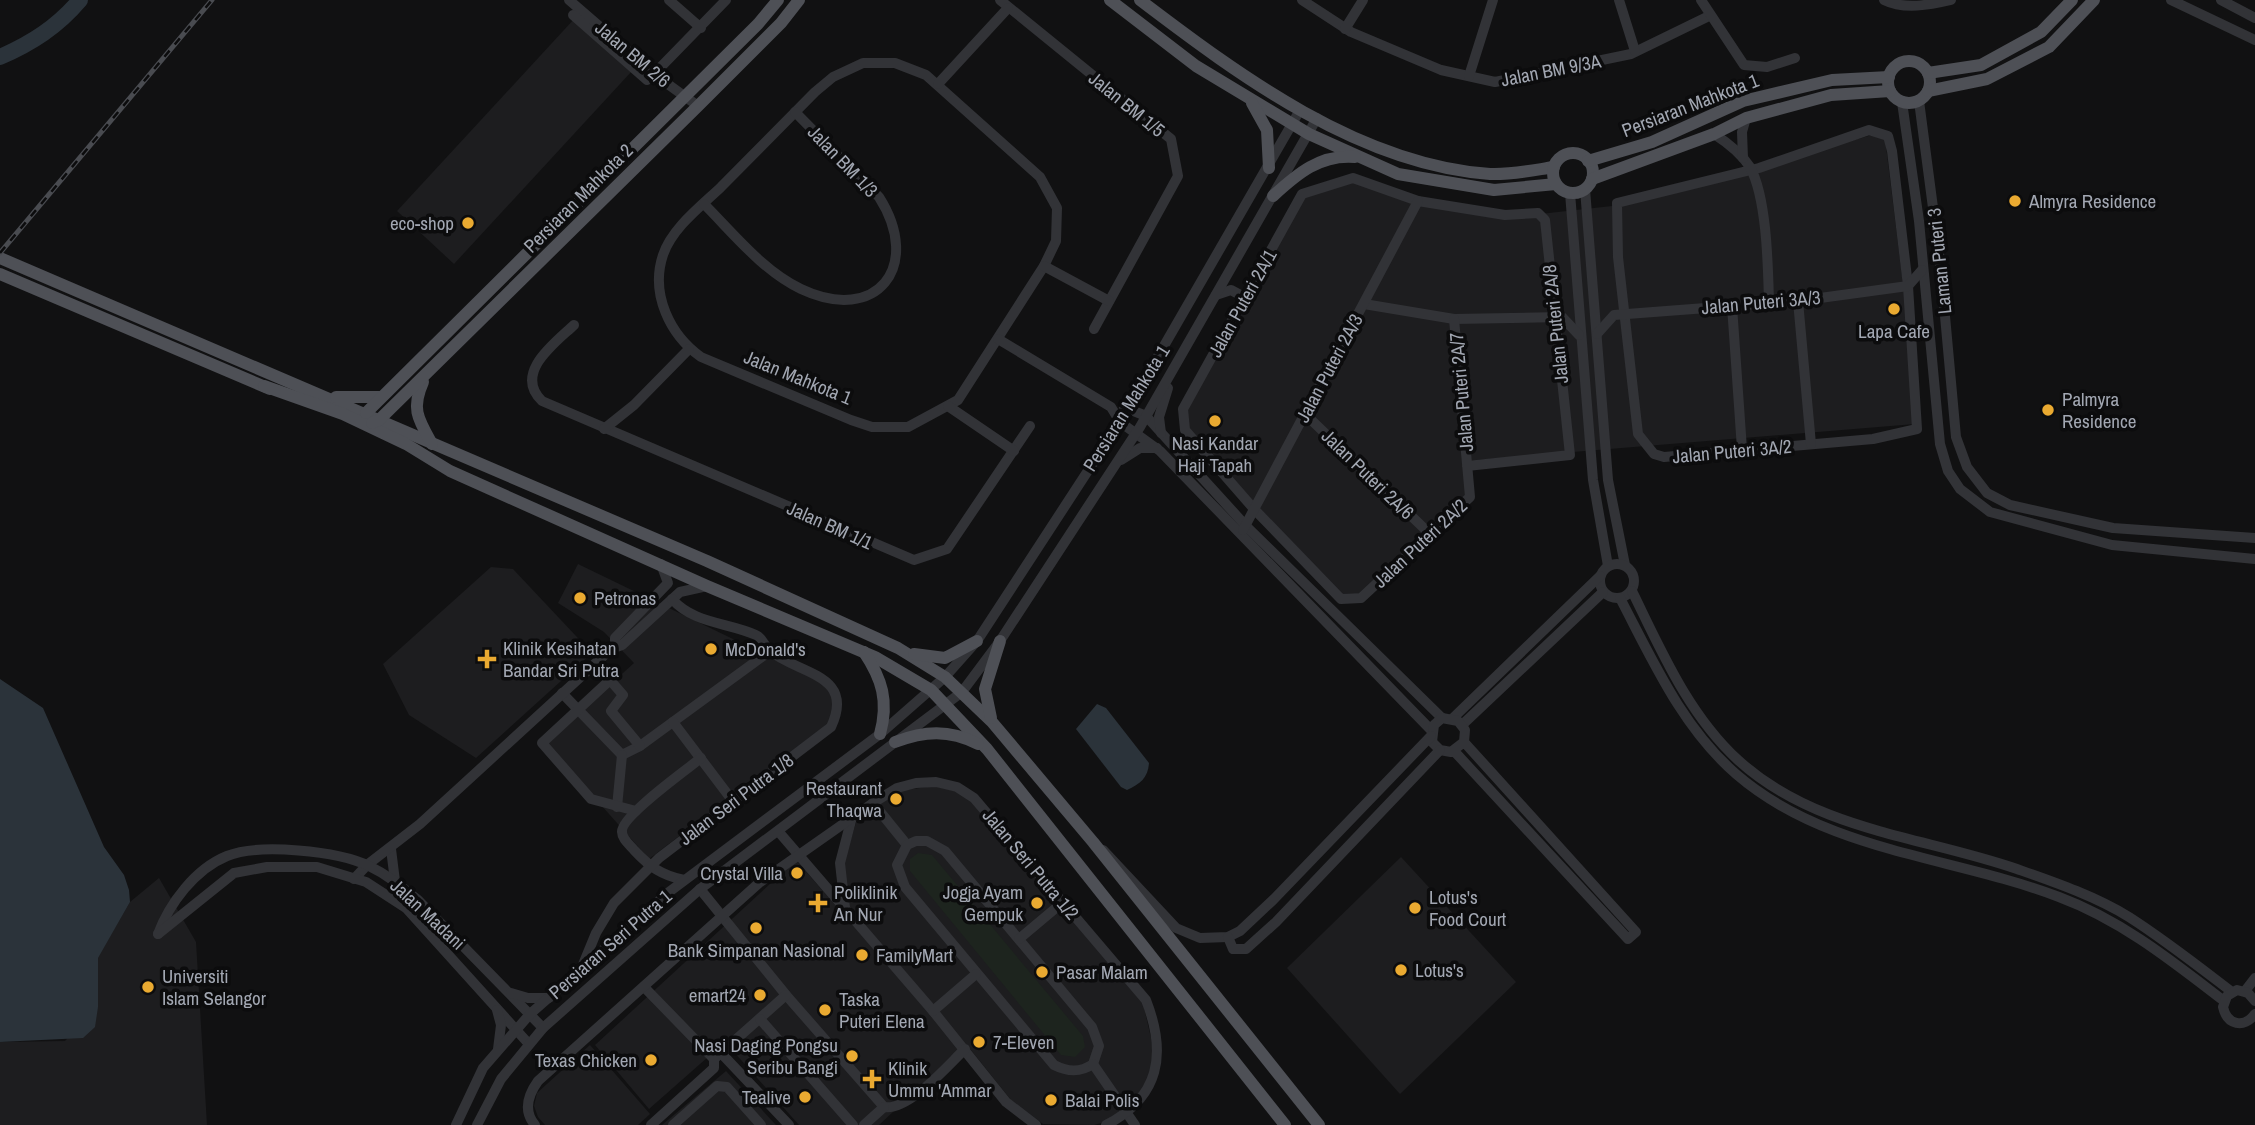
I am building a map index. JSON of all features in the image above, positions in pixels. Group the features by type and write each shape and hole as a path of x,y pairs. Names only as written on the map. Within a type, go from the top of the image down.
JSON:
{"main road":[{"name":"Persiaran Mahkota 2","path":"371,419 382,397 758,24 778,0"},
{"name":"Persiaran Mahkota 2","path":"371,419 425,375 781,23 799,0"},
{"path":"1110,0 1196,66 1247,97 1309,134 1398,174 1494,190 1556,184 1570,193"},
{"name":"Persiaran Mahkota 1","path":"1140,0 1220,61 1300,110 1410,161 1492,174 1554,167 1561,158 1573,153 1588,161 1652,142 1744,101 1832,80 1889,77 1892,70 1903,62 1918,63 1928,73 1981,65 2041,32 2072,0"},
{"path":"1889,77 1890,91 1902,102 1919,101 1928,91 1987,79 2049,47 2094,0"},
{"path":"1928,73 1928,91"},
{"name":"Persiaran Mahkota 1","path":"1570,193 1714,134 1746,118 1831,95 1890,91"},
{"path":"1247,97 1261,113 1267,130 1269,168"},
{"path":"1273,196 1311,164 1342,156 1363,158"},
{"path":"1588,161 1588,184"},
{"path":"1554,167 1556,184"},
{"path":"0,258 330,397 371,419 430,460"},
{"path":"0,275 264,386 707,586 864,652 931,690 987,749 1285,1125"},
{"path":"425,375 415,400 418,420 432,444"},
{"path":"264,386 371,419 432,444 707,561 920,656 945,657 977,641"},
{"path":"330,397 382,397"},
{"path":"992,722 985,690 1000,641"},
{"path":"898,648 945,677 992,722 1093,842 1319,1125"},
{"path":"864,652 880,679 885,694 880,734"},
{"path":"895,743 915,734 934,732 966,738 987,749"}],"street":[{"name":"Jalan BM 2/6","path":"569,0 651,77 698,106"},
{"path":"668,0 701,27"},
{"path":"573,15 651,77 726,0"},
{"name":"Jalan BM 1/5","path":"1000,0 1171,139 1178,176 1094,329"},
{"name":"Jalan BM 9/3A","path":"1302,0 1345,29 1441,70 1495,82 1636,51 1709,16"},
{"path":"1345,29 1363,0"},
{"path":"1469,76 1493,0"},
{"path":"1619,0 1636,51"},
{"path":"1701,0 1709,16 1744,65 1767,67 1795,58"},
{"path":"1884,0 1891,4 1927,5 1951,0"},
{"path":"2171,0 2255,40"},
{"path":"2221,0 2255,18"},
{"path":"938,84 1009,8"},
{"name":"Jalan Mahkota 1","path":"863,63 895,63 913,69 938,84 1040,177 1057,208 1056,241 1044,266 957,400 908,427 872,427 719,366 689,349 669,323 659,272 663,254 671,239 795,112 833,77 863,63"},
{"name":"Laman Puteri 3","path":"1919,101 1937,239 1955,437 1967,467 1987,493 2010,505 2113,528 2255,538"},
{"path":"1902,102 1915,186 1940,444 1948,471 1968,498 2002,516 2112,545 2255,559"},
{"name":"Persiaran Mahkota 1","path":"931,690 977,641 1130,407 1294,125 1300,110"},
{"name":"Jalan BM 1/3","path":"704,204 776,273 801,289 834,299 853,299 863,298 880,287 894,268 898,256 894,226 887,210 879,197 795,112"},
{"name":"Persiaran Mahkota 1","path":"947,706 962,692 1000,641 1137,432 1317,118"},
{"path":"1743,158 1742,132 1746,118"},
{"path":"1751,170 1869,130 1888,136 1908,286 1925,300"},
{"path":"1714,134 1743,158 1751,170 1768,241 1769,302"},
{"name":"Jalan Puteri 3A/2","path":"1751,170 1617,202 1619,314 1638,434 1654,454 1664,457 1873,439 1914,430 1919,425 1908,286"},
{"name":"Jalan Puteri 2A/1","path":"1254,509 1185,430 1183,409 1303,194 1353,178 1419,201"},
{"path":"1588,184 1608,480 1625,565 1635,579 1632,590 1620,598 1611,598 1603,592 1600,576"},
{"path":"1570,193 1593,480 1608,566"},
{"name":"Jalan Puteri 2A/3","path":"1243,530 1419,201"},
{"name":"Jalan Puteri 2A/8","path":"1419,201 1505,215 1538,213 1545,220 1570,455 1467,466"},
{"path":"1231,290 1233,265"},
{"path":"1044,266 1109,301"},
{"path":"1908,286 1922,270"},
{"name":"Jalan Puteri 3A/3","path":"1619,314 1798,300 1908,286"},
{"path":"1231,290 1244,298"},
{"path":"1216,295 1231,290"},
{"path":"1557,318 1577,294"},
{"path":"1594,298 1619,314 1597,334"},
{"path":"1798,300 1811,444"},
{"path":"1364,304 1454,319 1557,318 1580,337"},
{"path":"1732,306 1742,449"},
{"name":"Jalan Puteri 2A/7","path":"1454,319 1467,466"},
{"name":"Jalan BM 1/1","path":"574,325 538,361 532,375 534,391 542,401 914,561 947,549 1030,426"},
{"path":"998,339 1111,407 1120,422 1157,448 1453,721 1464,742 1636,932 1628,939 1454,751 1440,750"},
{"path":"604,429 634,405 689,349"},
{"path":"1161,433 1159,417 1172,372"},
{"path":"948,406 1014,451"},
{"path":"1111,407 1130,407 1146,416 1243,530 1431,733 1440,750"},
{"name":"Jalan Puteri 2A/6","path":"1305,414 1430,534"},
{"path":"1115,465 1140,448 1157,448"},
{"name":"Jalan Puteri 2A/2","path":"1254,509 1341,598 1361,598 1470,497 1467,466"},
{"path":"613,647 615,638 668,583 661,564"},
{"path":"1453,721 1608,566 1625,565"},
{"path":"355,879 367,864 391,849 613,647 622,645 672,599 688,589 707,586"},
{"path":"1632,590 1688,700 1711,732 1738,760 1766,783 1830,816 1891,836 2015,868 2067,888 2127,916 2228,997"},
{"path":"1093,842 1114,858 1176,928 1200,938 1228,937 1240,931 1273,900 1431,733 1453,721 1603,592"},
{"path":"1620,598 1685,717 1710,749 1763,795 1827,828 1863,841 2001,877 2061,898 2122,927 2228,997 2245,992 2255,978"},
{"name":"Jalan Seri Putra 1/8","path":"581,969 596,933 614,903 650,868 732,800 831,727 838,713 838,698 826,679 770,650 760,637 695,617 682,611 672,599"},
{"path":"622,755 640,746 770,650"},
{"path":"636,811 586,796 542,743 576,709 613,681 623,695 611,711 640,746"},
{"name":"Persiaran Seri Putra 1","path":"456,1125 472,1088 497,1052 530,1014 669,892 880,734 931,690"},
{"path":"562,693 622,755"},
{"name":"Persiaran Seri Putra 1","path":"477,1125 501,1079 542,1028 700,889 947,706"},
{"path":"673,722 732,800"},
{"path":"1454,751 1464,742"},
{"path":"1228,937 1233,949 1246,948 1276,922 1440,750"},
{"path":"617,807 622,755"},
{"path":"684,880 650,868 623,837 623,824 701,758"},
{"name":"Jalan Seri Putra 1/2","path":"535,1125 528,1111 528,1100 538,1081 645,988 793,852 897,788 936,782 957,787 990,814 1146,1000 1155,1024 1158,1051 1154,1076 1144,1096 1128,1114"},
{"path":"873,803 907,845"},
{"path":"781,806 778,831 793,852 933,1011 1006,1102 1036,1125"},
{"path":"845,910 840,863 853,817"},
{"path":"793,852 790,827 794,819"},
{"path":"927,841 945,851 1097,1036 1097,1055 1093,1063 1079,1071 1065,1070 1054,1065 976,974 905,887 897,865 907,845 927,841"},
{"path":"763,842 777,842 793,852"},
{"path":"391,849 395,881"},
{"name":"Jalan Madani","path":"528,1043 406,908 366,882 317,867 267,867 234,873 158,934 167,911 184,891 210,866 238,852 304,852 367,864 395,881 509,992 542,1028"},
{"path":"669,892 683,888 700,889 786,995 884,1107 892,1108 906,1103 965,1049"},
{"path":"184,891 195,904"},
{"path":"685,902 697,900 711,903"},
{"path":"1019,939 1063,902"},
{"path":"933,1011 976,974"},
{"path":"645,988 789,1125"},
{"path":"509,992 528,998 549,998"},
{"path":"2245,992 2255,1000"},
{"path":"651,1125 714,1068 717,1056 786,995"},
{"path":"2228,997 2227,1018 2236,1024 2253,1022"},
{"path":"495,1006 501,1025 497,1052"},
{"path":"760,1019 853,1125"},
{"path":"1093,1063 1135,1125"},
{"path":"673,1125 717,1086 727,1087 761,1125"},
{"path":"864,1125 884,1107"},
{"path":"1106,1125 1128,1114"}],"shaded area":[{"path":"575,18 632,71 454,264 397,211"},
{"path":"1872,135 1885,138 1904,292 1915,424 1464,461 1466,495 1359,593 1343,594 1259,508 1188,428 1187,409 1305,197 1353,182 1503,218 1621,205"},
{"path":"578,564 822,682 833,698 833,711 827,724 649,859 546,743 634,663 604,632 558,603"},
{"name":"Klinik Kesihatan Bandar Sri Putra","path":"491,567 513,569 592,653 476,758 409,715 383,664"},
{"path":"0,679 43,708 104,847 124,875 129,890 130,902 98,958 98,1007 95,1027 83,1038 0,1042"},
{"path":"1097,704 1106,708 1149,763 1142,780 1127,790 1121,787 1076,729"},
{"path":"934,786 955,791 974,801 1143,1003 1154,1051 1150,1076 1141,1095 1105,1122 1094,1125 1043,1124 1011,1100 966,1044 879,1125 799,1125 725,1042 649,1109 595,1045 796,860 843,914 844,862 857,819 898,791"},
{"path":"918,853 932,855 1083,1036 1085,1047 1075,1057 1061,1055 910,871 910,859"},
{"name":"Lotus's","path":"1401,857 1516,982 1400,1094 1287,968"},
{"name":"Universiti Islam Selangor","path":"159,878 196,942 207,1125 0,1125 0,1042 65,1041 98,1007 98,957 130,902"},
{"path":"590,1045 650,1114 638,1125 545,1125 538,1117 534,1106 537,1093"},
{"path":"726,1071 776,1125 662,1125"}],"waterway":[{"path":"0,57 43,33 80,0"}],"railway":[{"path":"0,253 212,0"}],"place":[{"name":"Almyra Residence","path":"2015,201"},
{"name":"eco-shop","path":"468,223"},
{"name":"Lapa Cafe","path":"1894,309"},
{"name":"Palmyra Residence","path":"2048,410"},
{"name":"Nasi Kandar Haji Tapah","path":"1215,421"},
{"name":"Petronas","path":"580,598"},
{"name":"McDonald's","path":"711,649"},
{"name":"Klinik Kesihatan Bandar Sri Putra","path":"487,659"},
{"name":"Restaurant Thaqwa","path":"896,799"},
{"name":"Crystal Villa","path":"797,873"},
{"name":"Poliklinik An Nur","path":"818,903"},
{"name":"Jogja Ayam Gempuk","path":"1037,903"},
{"name":"Lotus's Food Court","path":"1415,908"},
{"name":"Bank Simpanan Nasional","path":"756,928"},
{"name":"FamilyMart","path":"862,955"},
{"name":"Lotus's","path":"1401,970"},
{"name":"Pasar Malam","path":"1042,972"},
{"name":"Universiti Islam Selangor","path":"148,987"},
{"name":"emart24","path":"760,995"},
{"name":"Taska Puteri Elena","path":"825,1010"},
{"name":"7-Eleven","path":"979,1042"},
{"name":"Nasi Daging Pongsu Seribu Bangi","path":"852,1056"},
{"name":"Texas Chicken","path":"651,1060"},
{"name":"Klinik Ummu 'Ammar","path":"872,1079"},
{"name":"Tealive","path":"805,1097"},
{"name":"Balai Polis","path":"1051,1100"}]}
